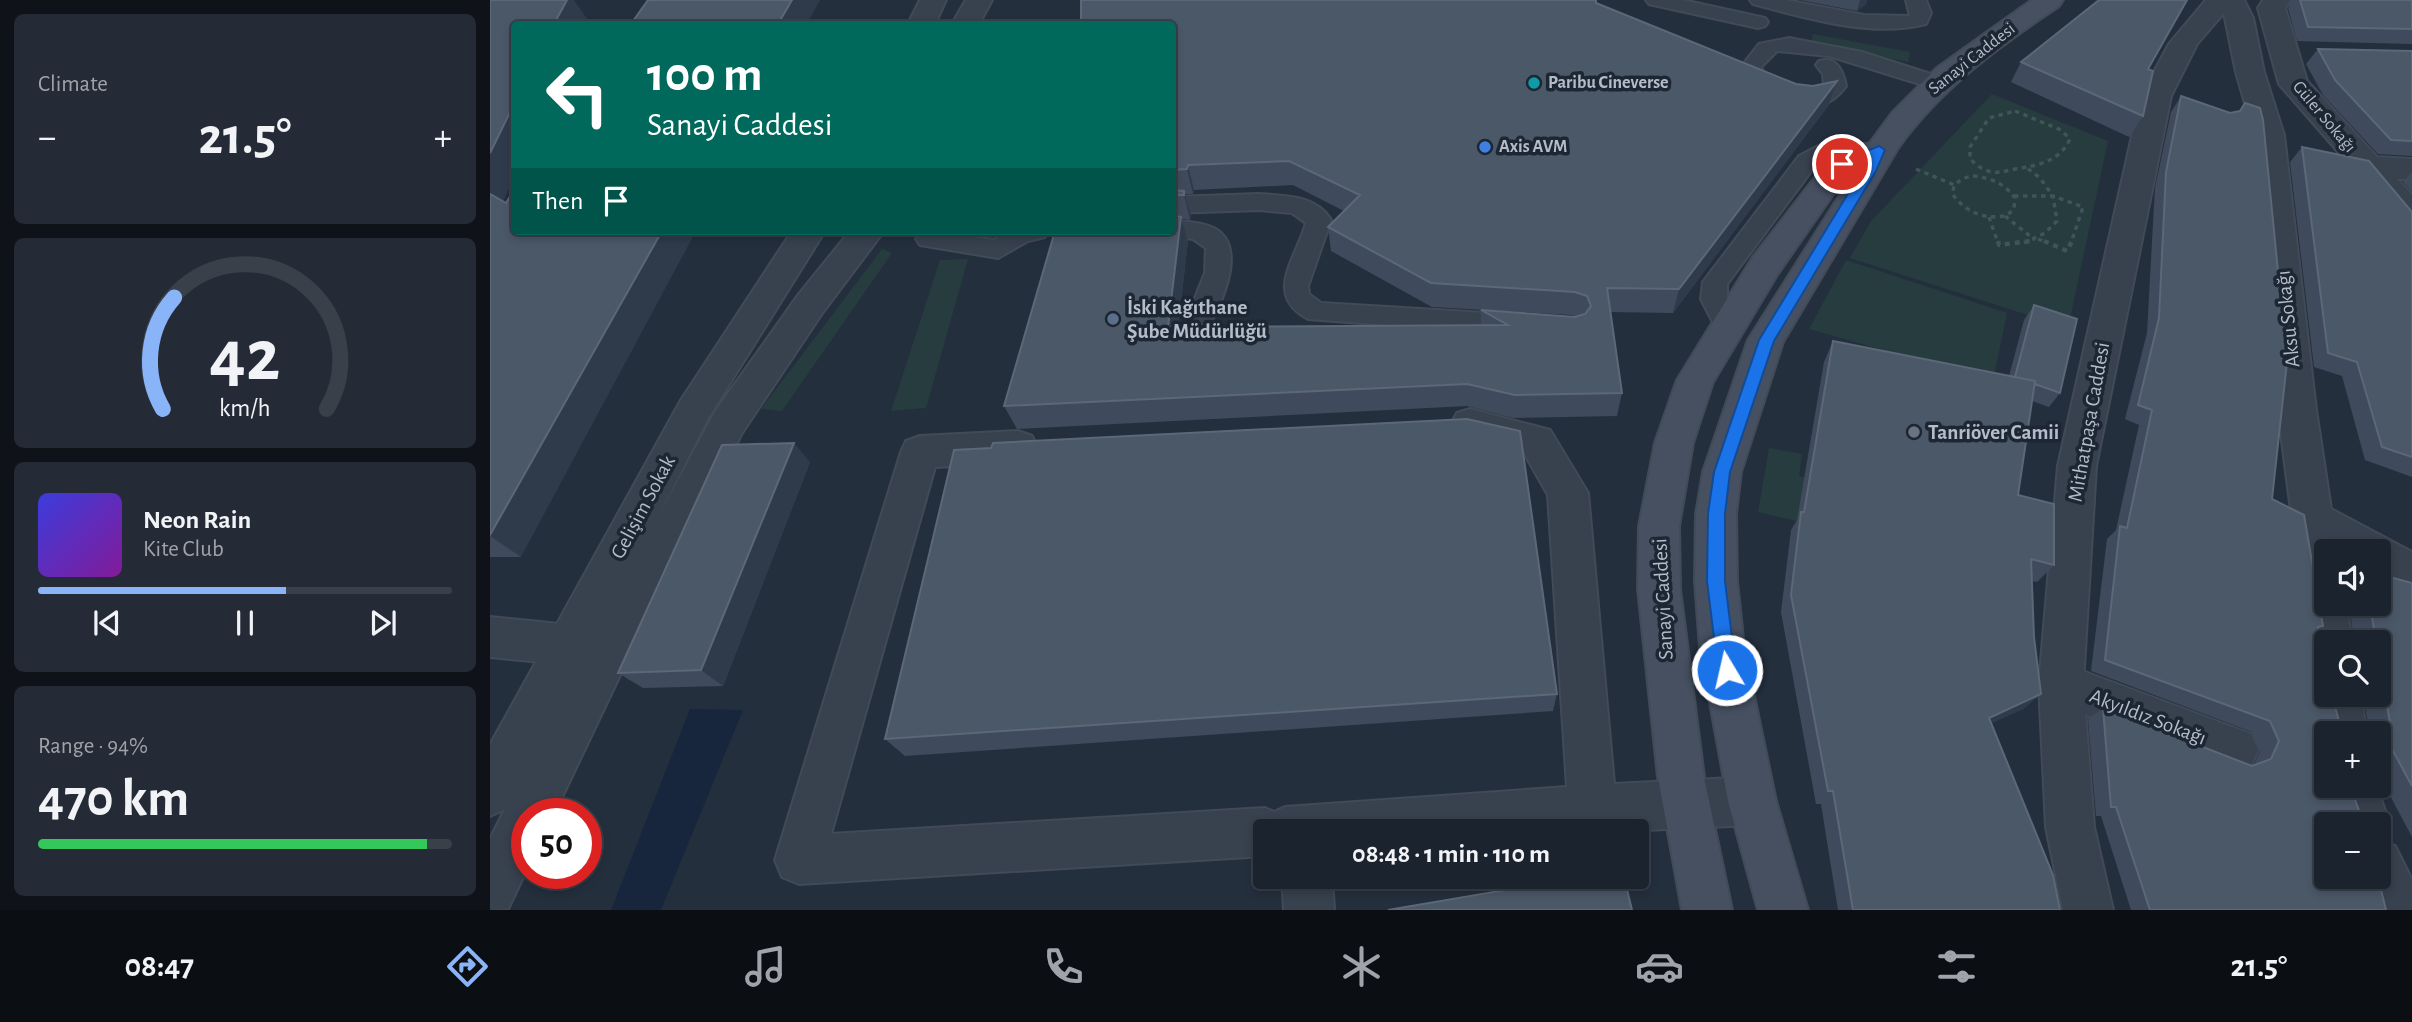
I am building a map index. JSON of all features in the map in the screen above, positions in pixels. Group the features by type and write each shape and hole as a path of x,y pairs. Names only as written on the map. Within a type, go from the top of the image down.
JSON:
{"main road":[{"name":"Sanayi Caddesi","path":"1783,910 1752,801 1722,648 1717,594 1716,514 1722,472 1766,340 1870,171 1895,159 1936,83 2044,1"},
{"name":"Sanayi Caddesi","path":"1707,910 1686,804 1659,589 1659,526 1674,443 1695,380 1727,325 1825,183 1842,164 1895,159"}],"street":[{"path":"923,21 933,0"},
{"path":"968,21 979,0"},
{"name":"Mithatpaşa Caddesi","path":"2088,910 2070,827 2061,684 2077,466 2169,101 2169,66 2204,14 2222,0"},
{"name":"Aksu Sokağı","path":"2231,0 2239,18 2250,72 2269,135 2297,410 2328,630"},
{"name":"Güler Sokağı","path":"2277,0 2271,8 2295,53 2293,84 2407,210 2412,219"},
{"path":"2367,167 2412,169"},
{"name":"Gelişim Sokak","path":"490,792 694,410 806,235"},
{"path":"537,798 727,423 811,303 865,235"},
{"path":"1440,425 1467,424 1537,441 1568,494 1592,809"},
{"path":"1057,445 920,452 799,860 1253,842"},
{"path":"2314,520 2350,539"},
{"path":"2391,562 2412,573"},
{"path":"490,636 611,649"},
{"name":"Akyıldız Sokağı","path":"2061,684 2235,750"},
{"path":"1496,819 1592,809 1752,801"},
{"path":"490,891 511,850"},
{"path":"1304,889 1309,910"},
{"path":"2390,889 2400,910"}],"lane":[{"path":"1656,0 1758,22"},
{"path":"1760,0 1905,25 1918,10"},
{"path":"1853,18 1867,19 1878,13 1882,6 1887,15 1897,20 1918,10"},
{"path":"1826,65 1833,73 1835,86 1823,98 1806,100 1786,98 1768,90 1753,76 1751,67 1760,54 1772,45 1793,45 1860,58 1936,83"},
{"path":"1176,205 1259,202 1298,205 1319,220 1295,282 1296,296 1302,306 1317,312 1546,326"},
{"path":"1176,229 1191,228 1205,232 1215,238 1221,248 1218,268 1198,323"},
{"path":"928,240 998,249 1019,235"}],"path":[{"path":"2015,111 2061,130 2070,139 2067,148 2055,160 1992,172 1970,159 1970,147 1989,118 2015,111"},
{"path":"1895,159 1954,185"},
{"path":"1989,218 1998,245 2011,246 2037,239 2057,221 2053,196 2040,178 2026,167"},
{"path":"1990,179 1992,172"},
{"path":"1973,176 1990,179 2004,185 2013,196 2016,204 2013,210 2004,216 1978,216 1960,206 1952,193 1954,185 1964,178 1973,176"},
{"path":"2004,216 2037,239 2067,251 2078,228 2082,207 2053,196 2013,196"}],"green space":[{"path":"1813,34 1910,52 1908,62 1811,44"},
{"path":"1992,94 2108,141 2068,328 1850,258 1871,221"},
{"path":"882,249 892,253 782,411 761,409"},
{"path":"968,259 926,408 891,411 940,260"},
{"path":"1846,260 2007,313 1993,381 1809,329"},
{"path":"1769,448 1802,454 1799,476 1921,502 1921,550 1758,512"}],"water":[{"path":"690,709 743,710 661,910 611,910"}],"building":[{"path":"490,0 567,0 556,21 511,21 511,110 490,153"},
{"path":"648,0 792,0 780,21 633,21"},
{"name":"Axis AVM","path":"1081,0 1596,0 1596,3 1796,84 1813,86 1837,81 1679,289 1607,288 1622,393 1515,395 1467,384 1004,406 1054,235 1176,235 1176,216 1181,217 1168,327 1508,325 1481,310 1575,317 1585,314 1591,306 1587,296 1575,292 1431,283 1328,227 1360,195 1289,161 1188,165 1187,169 1176,170 1176,21 1081,21"},
{"path":"2099,0 2187,0 2148,69 2153,71 2143,116 2021,62"},
{"path":"2300,0 2412,0 2412,29 2308,27"},
{"path":"2318,49 2412,51 2412,141 2391,140 2335,80"},
{"path":"2181,96 2230,113 2240,111 2245,103 2260,108 2287,362 2272,499 2304,515 2314,573 2314,616 2321,616 2323,626 2314,630 2314,707 2335,707 2339,721 2314,721 2314,798 2354,798 2360,812 2314,812 2314,889 2381,889 2386,910 2150,910 2116,807 2111,807 2103,708 2252,766 2271,759 2279,741 2270,721 2105,660 2120,526 2127,528 2152,410 2138,405 2159,318 2166,172"},
{"path":"2302,147 2369,161 2412,212 2412,457 2382,447 2357,362 2328,353"},
{"path":"1176,190 1184,191 1184,195 1176,195"},
{"path":"490,194 506,203 511,195 511,235 660,235 490,535"},
{"path":"2034,305 2077,319 2060,393 2035,384 2035,381 2015,377"},
{"path":"1833,341 2035,381 2018,495 2054,504 2054,565 2031,559 2034,637 2041,694 1989,718 2053,875 2060,910 1853,910 1833,791 1828,791 1791,595 1801,512 1804,512"},
{"path":"1467,419 1520,431 1557,694 885,739 954,450 991,448 993,443"},
{"path":"794,443 701,670 618,673 722,445"},
{"path":"2391,577 2412,583 2412,786 2391,747 2391,721 2387,707 2391,707 2391,630 2374,630 2372,616 2391,616"},
{"path":"1511,889 1627,889 1632,910 1388,910"}],"place":[{"name":"Paribu Cineverse","path":"1534,83"},
{"name":"Axis AVM","path":"1485,147"},
{"name":"İski Kağıthane Şube Müdürlüğü","path":"1113,319"},
{"name":"Tanriöver Camii","path":"1914,432"}],"route":[{"path":"1727,670 1722,648 1716,581 1716,514 1722,472 1766,340 1870,171 1879,150 1842,164"}]}
